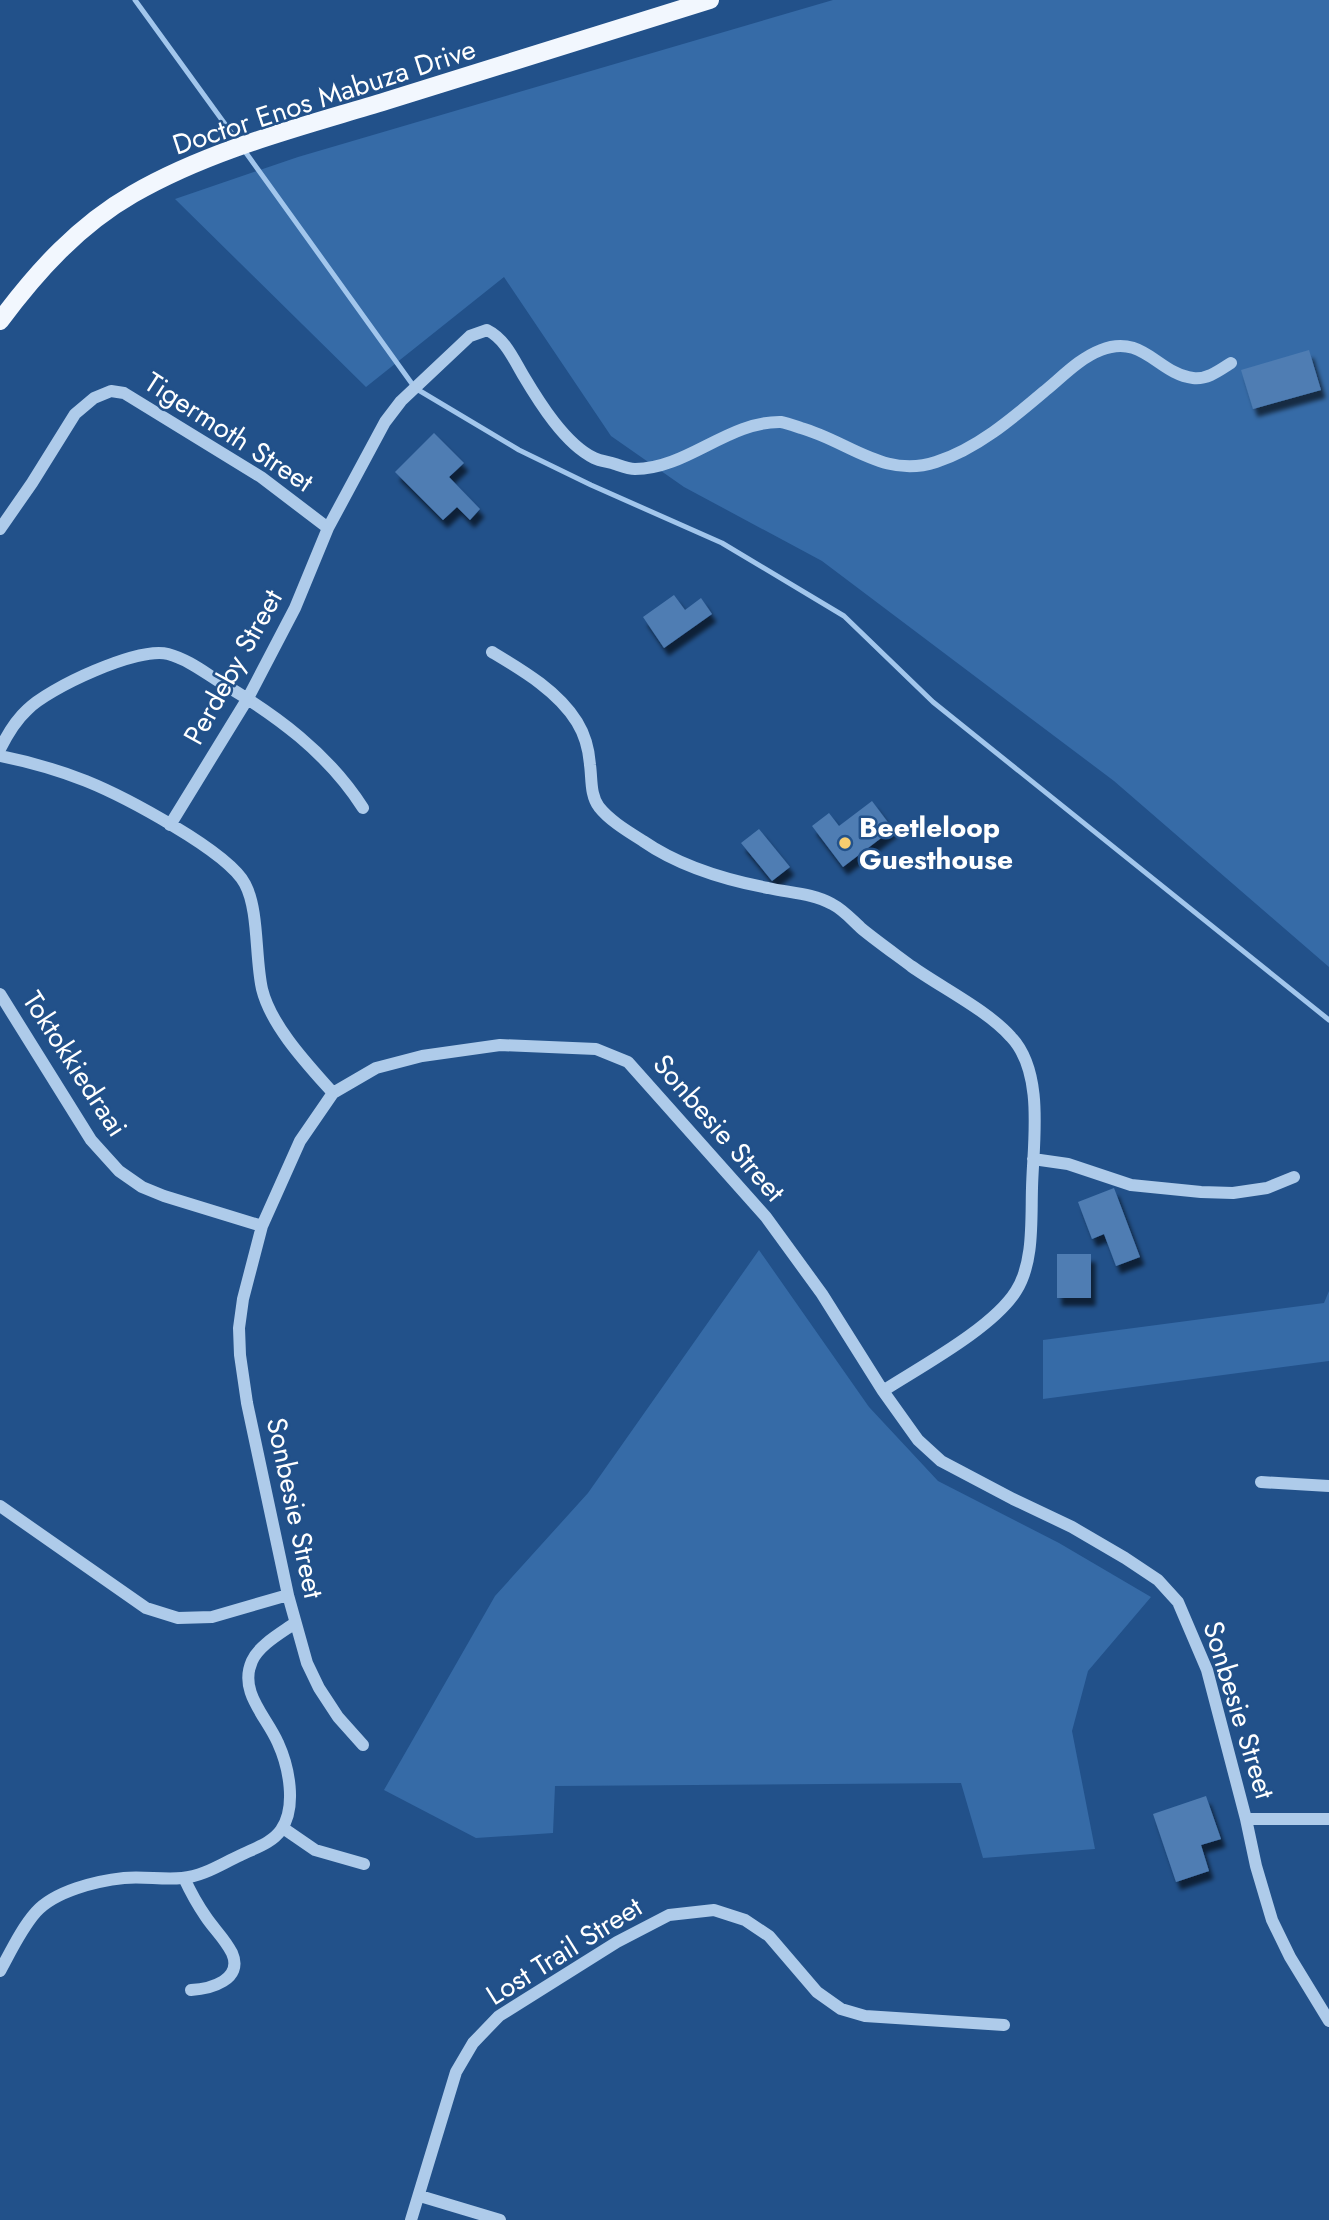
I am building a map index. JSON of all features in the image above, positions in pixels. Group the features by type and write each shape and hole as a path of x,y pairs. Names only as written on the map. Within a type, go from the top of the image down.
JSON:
{"main road":[{"name":"Doctor Enos Mabuza Drive","path":"0,321 27,285 72,239 132,195 192,165 270,137 710,0"}],"street":[{"name":"Perdeby Street","path":"170,825 248,698 295,608 328,528 385,422 401,401 470,336 487,330 499,336 532,390 569,439 595,459 634,469 653,467 754,425 782,422 813,431 860,455 887,465 908,467 935,463 970,447 1021,412 1077,364 1100,350 1116,345 1142,350 1175,372 1194,378 1210,375 1231,363"},
{"name":"Tigermoth Street","path":"0,529 75,414 93,398 111,391 124,393 261,477 328,528"},
{"path":"492,652 527,674 555,698 576,722 586,743 591,786 598,807 617,823 647,844 703,871 766,888 815,896 835,905 903,959 1013,1038 1030,1074 1035,1103 1027,1260 1017,1290 983,1325 883,1391"},
{"path":"0,749 10,730 28,708 51,691 119,661 145,654 167,653 193,665 282,722 339,774 363,808"},
{"path":"0,757 38,764 88,782 170,825 223,859 245,883 253,908 262,992 275,1018 302,1058 333,1093"},
{"name":"Toktokkiedraai","path":"0,994 91,1140 119,1171 142,1187 164,1196 262,1226"},
{"name":"Sonbesie Street","path":"363,1745 338,1717 307,1663 288,1595 247,1403 239,1328 243,1298 262,1226 300,1141 317,1120 333,1093 376,1068 422,1056 500,1045 596,1049 628,1062 766,1217 822,1294 883,1391 918,1440 942,1461 1072,1527 1125,1558 1158,1580 1178,1602 1207,1670 1272,1920 1290,1957 1329,2021"},
{"path":"1033,1159 1068,1164 1131,1185 1201,1192 1233,1193 1267,1188 1293,1177"},
{"path":"1261,1482 1329,1486"},
{"path":"0,1506 146,1608 177,1618 212,1617 288,1595"},
{"path":"0,1970 38,1910 60,1895 124,1878 184,1878 207,1872 273,1839 282,1828 290,1808 285,1765 279,1744 257,1707 248,1672 253,1658 295,1623"},
{"path":"1246,1819 1329,1819"},
{"path":"282,1828 315,1850 365,1864"},
{"path":"184,1878 206,1917 233,1956 232,1971 223,1982 209,1989 191,1990"},
{"name":"Lost Trail Street","path":"411,2220 456,2072 472,2043 499,2016 617,1942 669,1915 715,1910 745,1920 769,1936 817,1992 841,2009 864,2016 1004,2025"},
{"path":"420,2196 500,2220"}],"shaded area":[{"path":"833,0 1329,0 1329,967 1114,781 822,561 684,487 611,436 504,277 366,387 175,199 298,157"},
{"path":"759,1250 869,1407 938,1481 1059,1543 1151,1597 1088,1671 1072,1731 1095,1849 983,1858 961,1783 555,1786 553,1833 476,1838 384,1790 495,1596 588,1493"},
{"path":"1329,1291 1329,1361 1043,1399 1043,1340 1324,1303"}],"building":[{"path":"1309,350 1321,390 1253,409 1241,370"},
{"path":"434,433 464,463 449,477 480,509 470,520 457,507 443,520 395,472"},
{"path":"674,595 685,610 701,598 712,614 664,648 643,617"},
{"path":"872,801 893,829 843,867 812,826 829,813 839,826"},
{"path":"759,829 790,867 772,881 741,843"},
{"path":"1114,1188 1140,1257 1116,1266 1104,1234 1092,1239 1078,1202"},
{"path":"1057,1254 1091,1254 1091,1298 1057,1298"},
{"path":"1206,1796 1221,1839 1201,1845 1209,1871 1176,1882 1153,1814"}],"waterway":[{"path":"135,0 238,142"},
{"path":"244,150 415,388 519,450 722,543 844,616 933,702 1329,1020"}],"place":[{"name":"Beetleloop Guesthouse","path":"845,843"}]}
